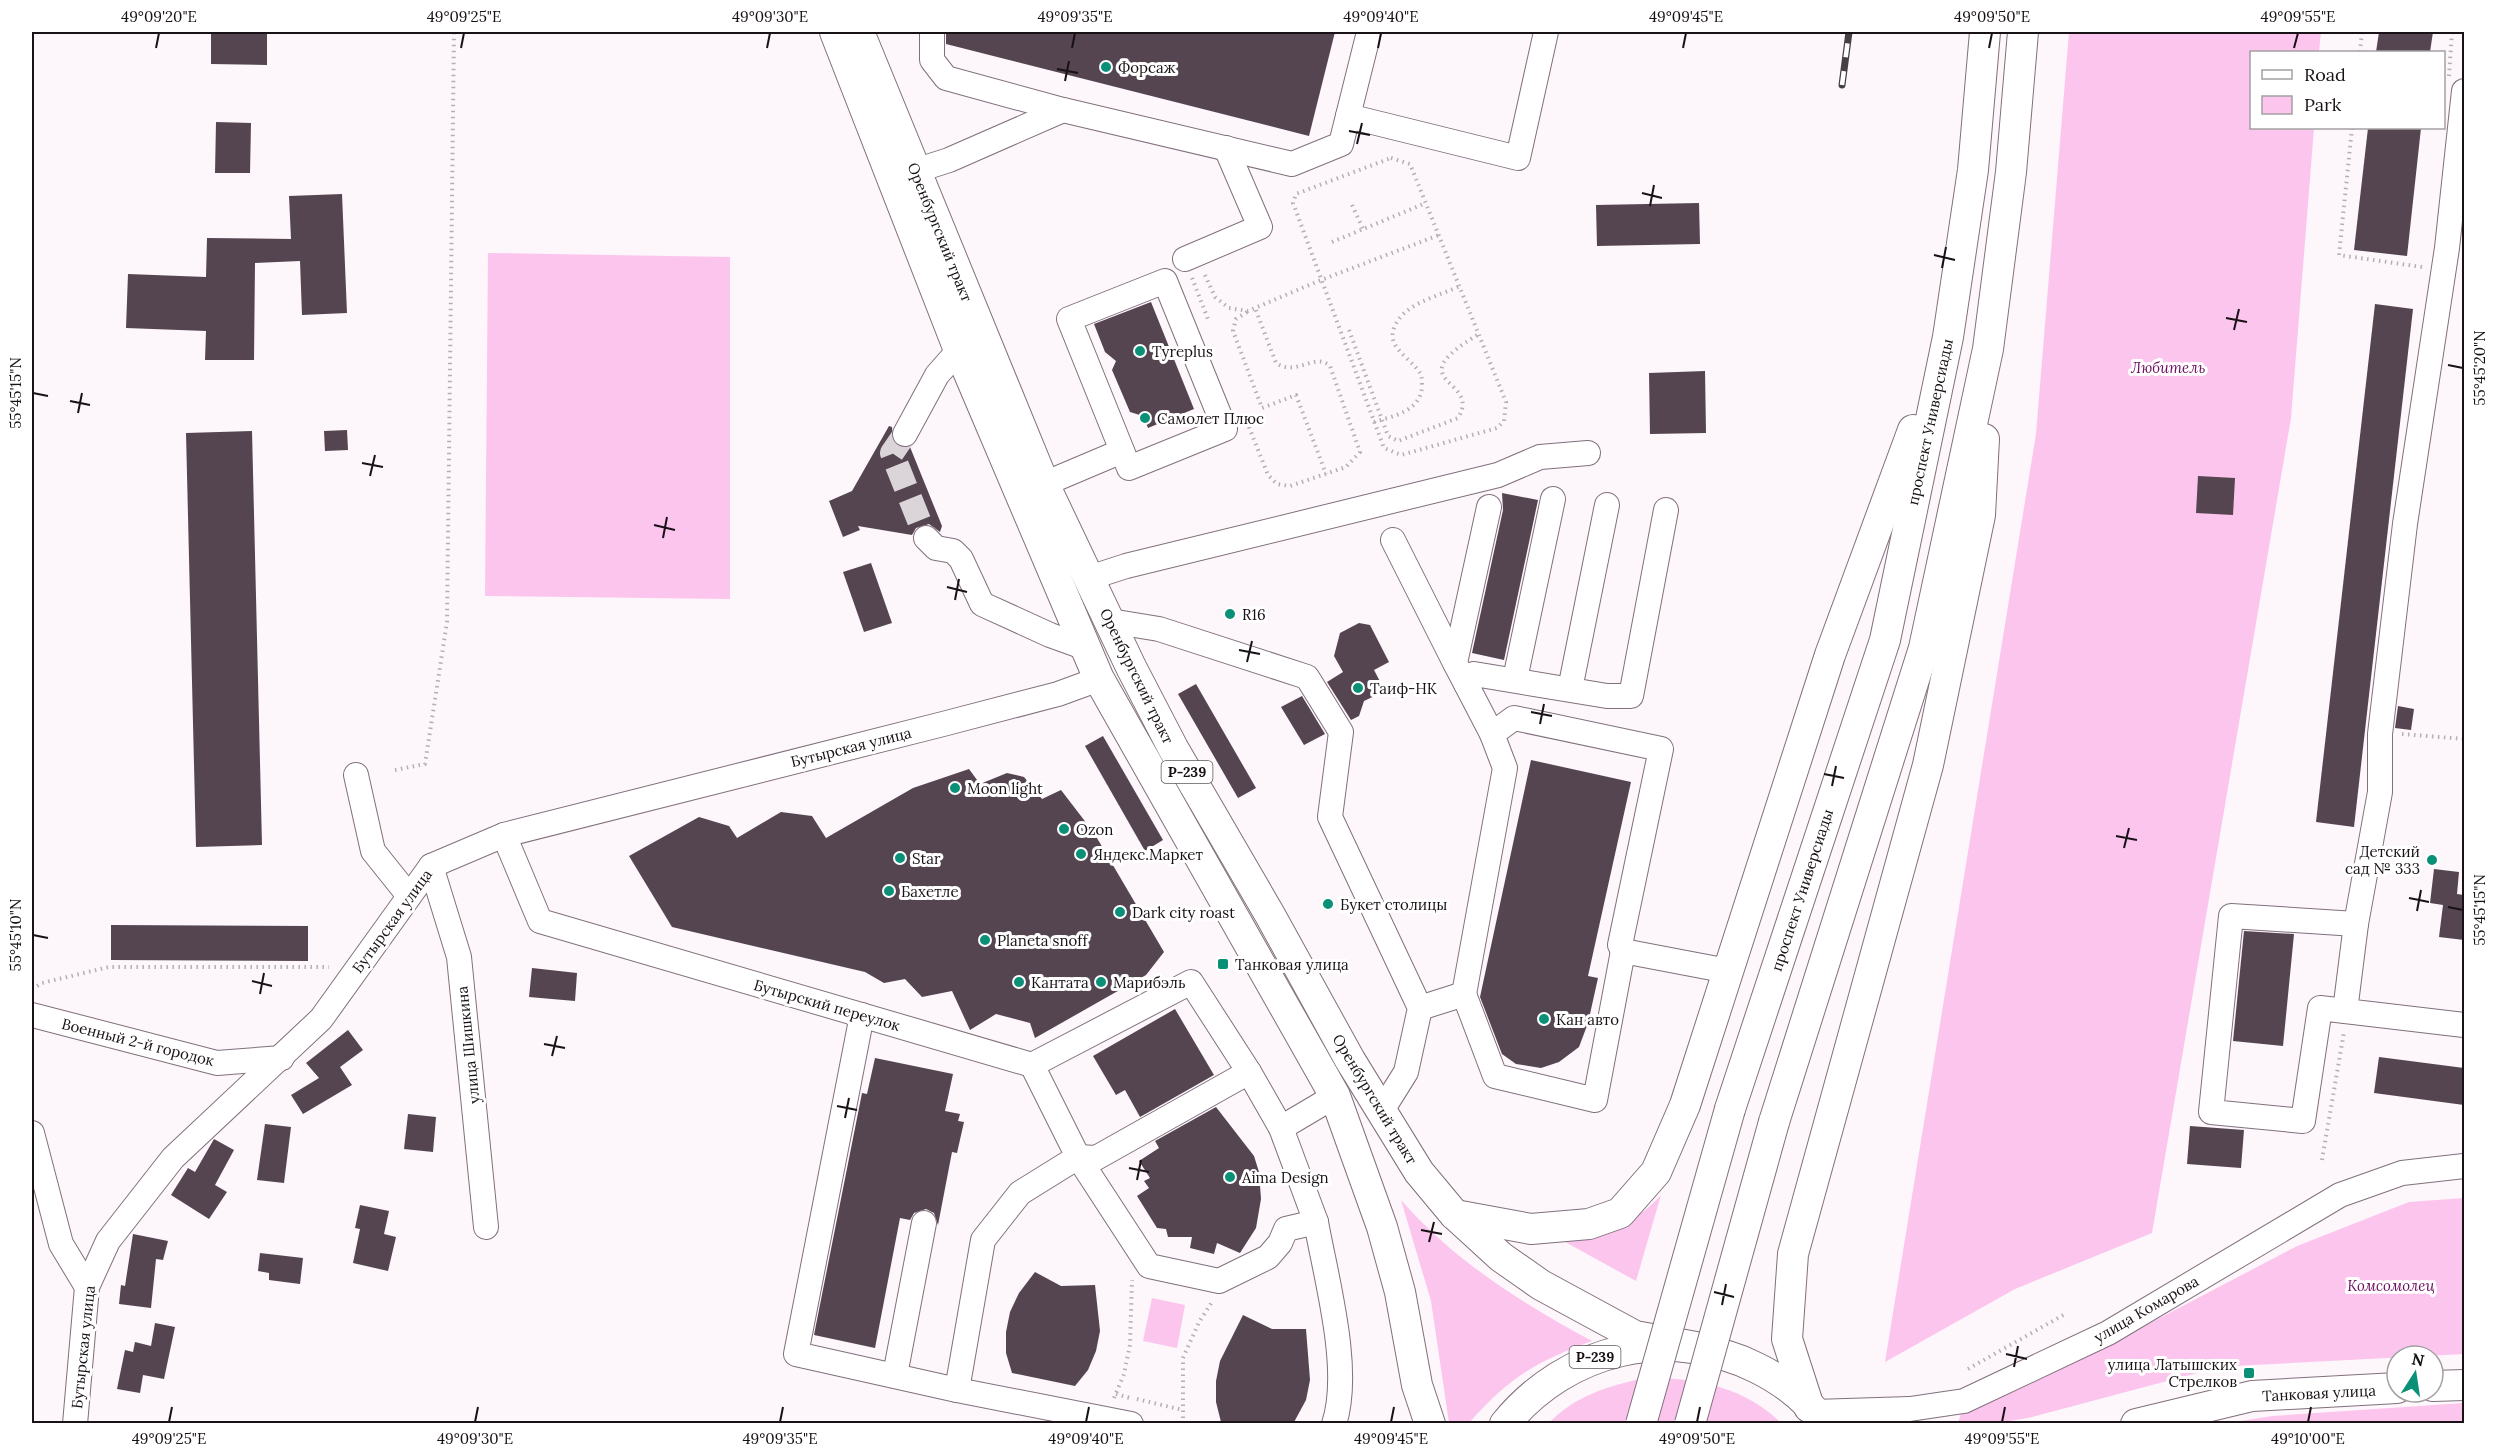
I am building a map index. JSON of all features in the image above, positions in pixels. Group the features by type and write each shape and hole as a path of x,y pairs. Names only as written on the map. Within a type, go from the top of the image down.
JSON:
{"main road":[{"name":"Оренбургский тракт","path":"835,32 959,350 1099,679 1335,1096 1382,1227 1400,1293 1417,1385 1430,1424"},
{"name":"Оренбургский тракт","path":"858,32 1044,484 1110,621 1173,748 1381,1112 1419,1172 1454,1214 1501,1257 1541,1285 1601,1319 1635,1335 1707,1349"},
{"name":"проспект Универсиады","path":"1641,1424 1730,1110 1885,640 1948,337 1973,170 1984,32"},
{"path":"1820,1417 1787,1339 1793,1254 1928,765 1980,515 1988,349 2011,172 2023,32"},
{"path":"1454,1214 1531,1229 1589,1224 1620,1213 1656,1172 1685,1105 1830,655 1948,337"},
{"path":"1690,1424 1774,1122 1924,648 1988,349"},
{"name":"Р-239","path":"1505,1424 1542,1386 1570,1368 1599,1356 1630,1348 1668,1345 1707,1349 1739,1359 1769,1374 1820,1417"},
{"path":"2445,1386 2464,1385"},
{"name":"Танковая улица","path":"2136,1424 2252,1396 2385,1389"}],"street":[{"path":"933,32 932,60 946,78 1064,110 1292,164 1341,144 1370,32"},
{"path":"1348,116 1518,158 1546,32"},
{"path":"2345,1011 2356,924 2380,792 2380,734 2405,524 2456,242 2464,91"},
{"path":"915,171 948,160 1064,110"},
{"path":"1191,256 1260,227 1226,148"},
{"path":"1165,281 1225,429 1129,468 1122,450 1069,319 1165,281"},
{"path":"905,434 937,375 959,350"},
{"path":"1044,484 1122,450"},
{"path":"1089,578 1126,566 1498,475 1540,457 1588,453"},
{"path":"1515,680 1553,499"},
{"path":"1569,689 1608,505"},
{"path":"1455,663 1489,507"},
{"path":"1466,684 1474,674 1607,696 1631,696 1666,510"},
{"path":"926,538 936,548 953,551 961,559 982,604 1050,635 1086,648"},
{"path":"1393,540 1492,734 1505,768 1464,994 1495,1076 1595,1100 1623,951 1620,945 1661,749 1514,718 1492,734"},
{"path":"1110,621 1160,628 1307,677 1341,732 1330,817 1420,1008 1406,1072 1381,1112"},
{"name":"Бутырская улица","path":"75,1424 87,1287 108,1241 173,1158 321,1019 431,866 504,835 1058,694 1099,679"},
{"path":"356,775 373,851 409,896"},
{"name":"Бутырский переулок","path":"504,835 540,921 1032,1065"},
{"name":"улица Шишкина","path":"431,866 459,957 486,1227"},
{"path":"2356,924 2231,916 2211,1112 2303,1121 2320,1008 2464,1025"},
{"path":"1623,951 1728,971"},
{"path":"1316,1222 1286,1228 1280,1243 1268,1257 1219,1281 1149,1266 1078,1157 1032,1065 1191,982 1249,1072 1281,1128 1316,1222 1339,1355 1340,1398 1334,1424"},
{"path":"1420,1008 1464,994"},
{"name":"Военный 2-й городок","path":"32,1015 217,1063 282,1058"},
{"path":"862,1015 796,1354 957,1390 1131,1424"},
{"path":"957,1390 983,1240 1020,1193 1078,1157 1096,1158 1249,1072"},
{"path":"1281,1128 1335,1096"},
{"path":"32,1132 61,1244 87,1287"},
{"name":"улица Комарова","path":"1820,1417 1910,1409 1964,1401 2108,1333 2340,1195 2402,1173 2464,1166"},
{"path":"895,1376 924,1222"},
{"path":"1942,1424 1944,1412 1964,1401"}],"path":[{"path":"395,770 425,764 447,622 454,32"},
{"path":"2360,51 2362,32"},
{"path":"2352,129 2339,255 2428,268"},
{"path":"1391,158 1410,164 1426,203 1506,402 1504,421 1497,428 1401,455 1384,448 1293,203 1296,194 1391,158"},
{"path":"1332,242 1426,203"},
{"path":"1352,205 1363,229"},
{"path":"1326,474 1296,395 1262,408 1233,331 1236,319 1248,311 1321,280 1439,235"},
{"path":"1191,256 1215,297 1229,308 1248,311"},
{"path":"1191,256 1210,324"},
{"path":"1374,422 1409,409 1418,401 1422,393 1422,377 1418,370 1398,353 1395,344 1392,331 1398,320 1407,310 1460,286"},
{"path":"1247,421 1268,475 1277,484 1290,486 1346,467 1360,452 1330,366 1326,362 1316,361 1299,368 1283,368 1276,363 1255,308"},
{"path":"1349,330 1388,436 1398,441 1458,418 1463,411 1463,400 1442,375 1442,366 1453,350 1479,334"},
{"path":"2380,734 2426,734 2464,739"},
{"path":"32,989 42,983 109,967 357,968"},
{"path":"2322,1160 2345,1011"},
{"path":"1097,1417 1116,1394 1124,1374 1130,1345 1132,1274 1147,1262"},
{"path":"1183,1424 1183,1358 1199,1322 1216,1297 1219,1281"},
{"path":"1968,1369 2065,1314"},
{"path":"1116,1394 1183,1410"}],"green space":[{"name":"Любитель","path":"2069,32 2321,32 2319,51 2250,51 2250,129 2314,129 2291,418 2152,1233 2015,1289 1885,1362 2036,434"},
{"path":"488,253 730,257 730,599 485,596"},
{"path":"1661,1195 1636,1281 1558,1238 1601,1230 1626,1221 1638,1215"},
{"name":"Комсомолец","path":"2464,1198 2464,1354 2445,1355 2445,1344 2385,1344 2385,1358 2235,1366 2197,1373 2028,1418 1997,1423 1958,1423 1962,1410 2072,1364 2297,1246 2409,1202"},
{"path":"1401,1200 1443,1242 1490,1279 1540,1312 1592,1341 1554,1356 1524,1373 1497,1394 1469,1423 1449,1423 1431,1301"},
{"path":"1152,1298 1185,1305 1177,1348 1143,1341"},
{"path":"1646,1378 1701,1382 1718,1387 1752,1401 1781,1423 1548,1424 1569,1406 1593,1393"},
{"path":"2464,1403 2464,1423 2228,1423 2272,1416"}],"building":[{"path":"211,32 267,32 267,65 211,64"},
{"path":"946,32 1335,32 1309,136 946,44"},
{"path":"2379,32 2433,32 2430,51 2376,51"},
{"path":"216,122 251,123 250,173 215,173"},
{"path":"2368,129 2421,129 2407,256 2354,250"},
{"path":"342,194 347,313 302,315 300,261 255,263 254,360 205,360 206,331 126,328 128,274 206,277 207,238 291,239 289,196"},
{"path":"1699,203 1700,244 1597,246 1596,205"},
{"path":"1151,302 1194,409 1148,428 1143,416 1130,412 1112,370 1116,361 1105,352 1094,324"},
{"path":"2375,304 2413,309 2354,827 2316,822"},
{"path":"1705,371 1706,433 1650,434 1649,373"},
{"path":"889,426 892,427 893,442 899,447 910,447 942,526 940,532 929,524 916,528 912,535 858,526 860,530 843,537 829,501 852,491"},
{"path":"347,430 348,450 325,451 324,431"},
{"path":"252,431 262,845 196,847 186,433"},
{"path":"2198,476 2235,478 2233,515 2196,513"},
{"path":"1502,493 1538,500 1504,660 1472,653 1503,510"},
{"path":"871,563 892,623 864,632 843,572"},
{"path":"1359,623 1370,625 1389,662 1374,670 1385,691 1364,701 1359,716 1351,720 1327,682 1343,672 1334,656 1340,633"},
{"path":"1196,684 1256,788 1238,798 1178,694"},
{"path":"1302,696 1325,734 1304,745 1281,707"},
{"path":"2398,706 2414,709 2411,730 2395,728"},
{"path":"1103,736 1163,840 1145,851 1085,746"},
{"path":"1531,760 1631,782 1588,976 1598,978 1588,1023 1579,1047 1559,1062 1541,1068 1516,1064 1502,1054 1480,997"},
{"name":"Бахетле","path":"969,769 980,784 1007,773 1024,777 1042,799 1061,790 1094,833 1164,952 1146,975 1035,1038 1030,1023 996,1014 970,1030 952,991 922,997 905,979 884,983 865,972 672,927 629,856 699,817 729,826 737,838 781,812 812,816 826,838 913,788"},
{"path":"2434,869 2459,872 2457,894 2464,895 2464,940 2439,937 2443,905 2430,903"},
{"path":"111,925 308,926 308,961 111,960"},
{"path":"2244,931 2294,934 2283,1046 2233,1041"},
{"path":"532,968 577,973 575,1001 529,997"},
{"path":"1175,1009 1214,1075 1140,1117 1125,1090 1116,1095 1093,1056"},
{"path":"348,1030 363,1050 340,1067 352,1085 303,1114 291,1095 319,1078 306,1063"},
{"path":"2379,1057 2464,1068 2464,1105 2374,1093"},
{"path":"875,1058 953,1074 945,1111 960,1114 958,1121 964,1122 957,1153 952,1152 938,1225 934,1213 926,1209 914,1213 910,1220 900,1218 875,1348 814,1335 862,1093 867,1094"},
{"path":"1216,1107 1254,1156 1259,1172 1261,1199 1256,1228 1240,1253 1217,1243 1214,1254 1190,1248 1192,1237 1168,1237 1166,1229 1157,1228 1137,1196 1149,1188 1144,1181 1150,1178 1139,1161 1159,1148 1155,1141"},
{"path":"408,1114 436,1117 433,1152 404,1149"},
{"path":"265,1124 291,1127 284,1183 257,1180"},
{"path":"2190,1126 2244,1130 2241,1168 2187,1164"},
{"path":"214,1139 234,1150 215,1185 227,1192 209,1219 171,1195 188,1168 195,1172"},
{"path":"360,1205 389,1211 384,1234 396,1237 388,1271 353,1263 360,1229 355,1228"},
{"path":"133,1234 168,1241 163,1260 156,1259 151,1308 119,1304 121,1285 125,1286"},
{"path":"260,1253 303,1258 300,1284 269,1280 269,1273 258,1271"},
{"path":"1035,1272 1061,1286 1095,1285 1100,1331 1096,1351 1088,1370 1075,1386 1012,1373 1006,1353 1006,1332 1010,1312 1019,1293"},
{"path":"1243,1315 1272,1329 1306,1329 1310,1380 1306,1400 1293,1424 1221,1422 1216,1402 1216,1381 1220,1361"},
{"path":"155,1323 175,1327 164,1379 143,1375 140,1393 117,1389 125,1350 133,1352 135,1342 151,1346"}],"tunnel":[{"path":"905,434 892,453 926,538"}],"railway":[{"path":"1842,85 1849,32"}],"place":[{"name":"Форсаж","path":"1106,67"},
{"name":"Tyreplus","path":"1140,351"},
{"name":"Самолет Плюс","path":"1145,418"},
{"name":"R16","path":"1230,614"},
{"name":"Таиф-НК","path":"1358,688"},
{"name":"Moon light","path":"955,788"},
{"name":"Ozon","path":"1064,829"},
{"name":"Яндекс.Маркет","path":"1081,854"},
{"name":"Star","path":"900,858"},
{"name":"Детский сад № 333","path":"2432,860"},
{"name":"Бахетле","path":"889,891"},
{"name":"Букет столицы","path":"1328,904"},
{"name":"Dark city roast","path":"1120,912"},
{"name":"Planeta snoff","path":"985,940"},
{"name":"Танковая улица","path":"1223,964"},
{"name":"Кантата","path":"1019,982"},
{"name":"Марибэль","path":"1101,982"},
{"name":"Кан авто","path":"1544,1019"},
{"name":"Aima Design","path":"1230,1177"},
{"name":"улица Латышских Стрелков","path":"2249,1373"}]}
